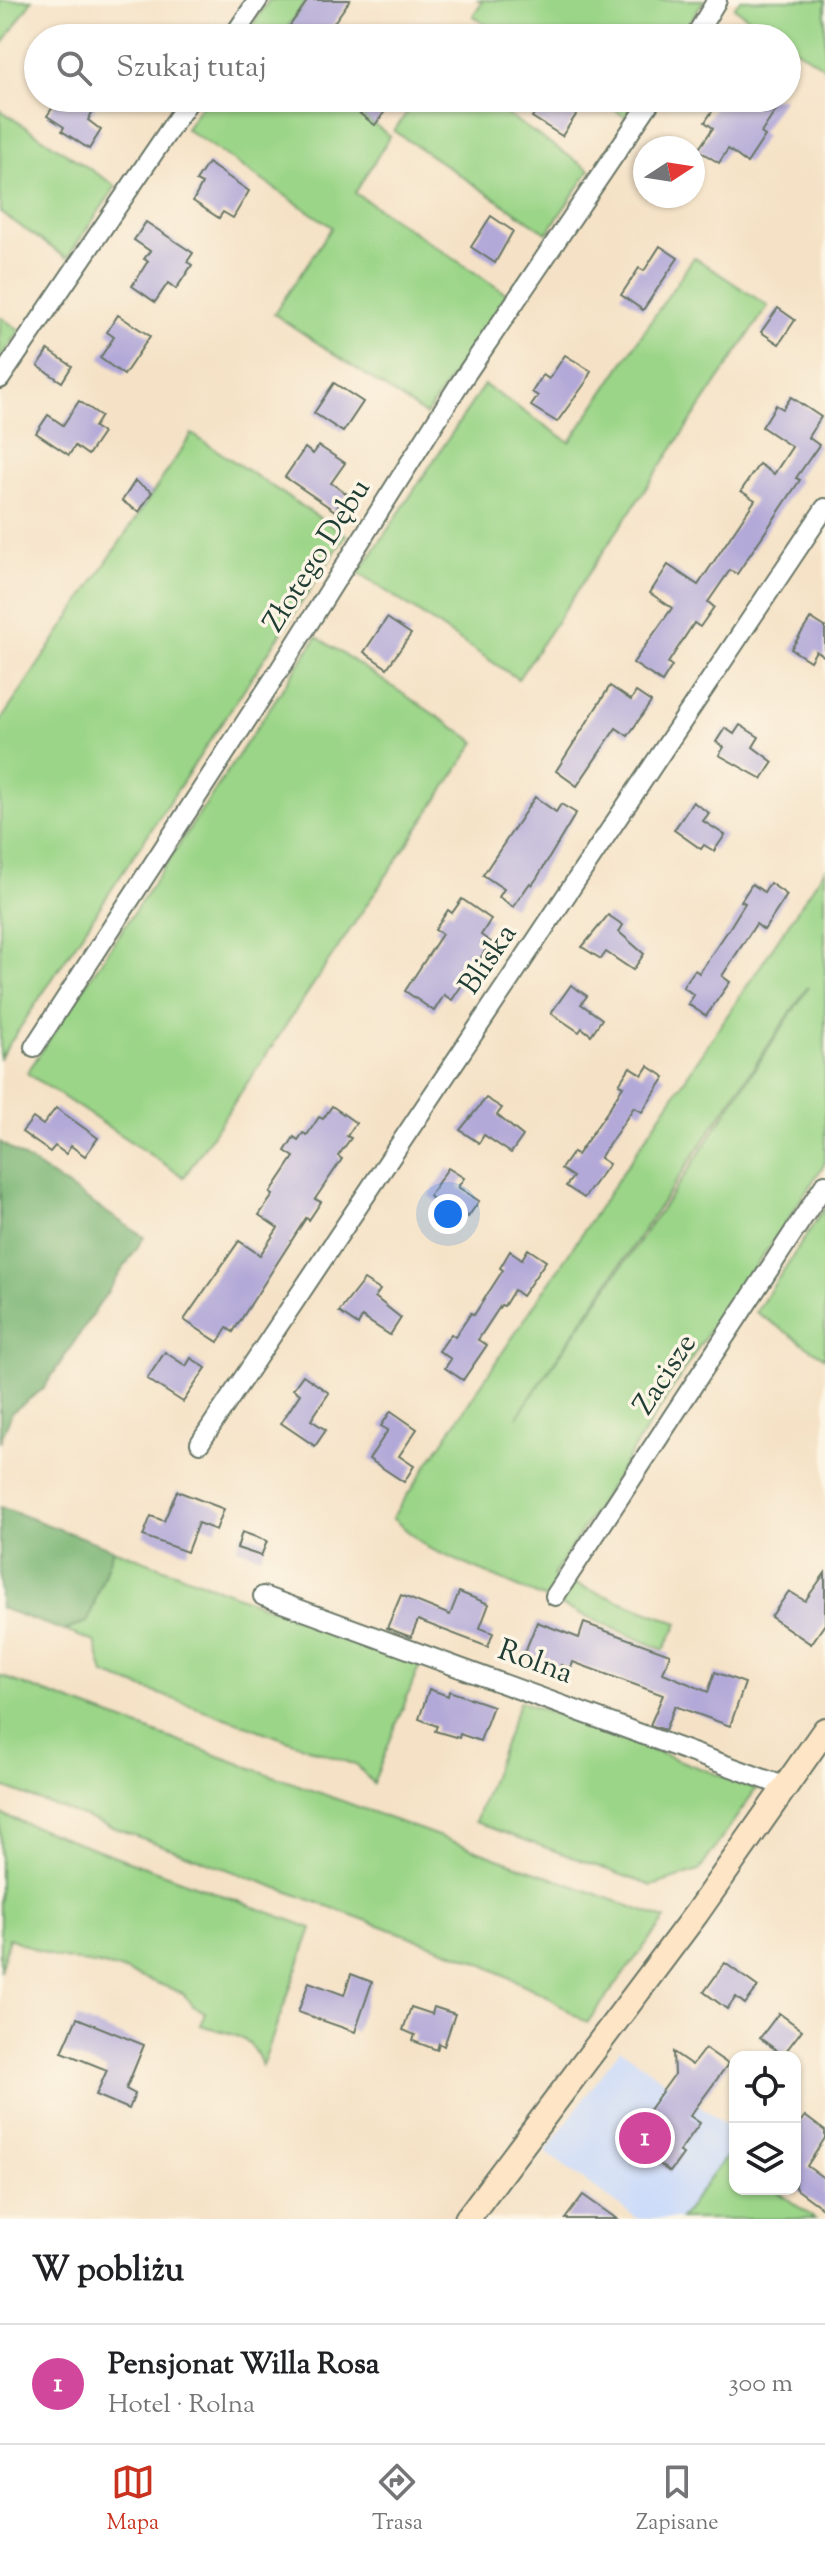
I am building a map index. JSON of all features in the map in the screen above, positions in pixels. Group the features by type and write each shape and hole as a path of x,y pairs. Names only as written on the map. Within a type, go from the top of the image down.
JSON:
{"street":[{"path":"242,24 258,0"},
{"path":"702,24 717,0"},
{"path":"0,379 181,112"},
{"name":"Złotego Dębu","path":"34,1047 289,655 458,386 644,112"},
{"name":"Bliska","path":"200,1443 825,508"},
{"name":"Zacisze","path":"555,1596 825,1184"},
{"name":"Rolna","path":"263,1596 786,1787"},
{"path":"467,2219 696,1914 825,1730"}],"shaded area":[{"path":"620,2049 729,2127 729,2152 680,2219 638,2219 545,2152"}],"green space":[{"path":"0,0 32,0 0,48"},
{"path":"269,0 307,0 290,24 253,24"},
{"path":"478,0 704,0 689,24 485,24 473,16 482,3"},
{"path":"740,0 825,0 825,68 801,52 801,24 759,24 734,8"},
{"path":"0,110 116,186 67,258 0,212"},
{"path":"197,112 357,112 390,136 355,193 507,294 426,415 274,314 332,227 186,129"},
{"path":"407,112 503,112 590,170 547,233 394,131"},
{"path":"694,257 768,306 518,679 359,573 484,385 570,442"},
{"path":"0,317 20,330 0,360"},
{"path":"192,434 346,535 0,1058 0,722"},
{"path":"317,637 476,742 184,1177 27,1073"},
{"path":"825,869 825,1163 775,1239 719,1315 553,1576 678,1623 664,1650 428,1548 392,1518","holes":["808,988 683,1178 517,1417"]},
{"path":"0,1142 144,1237 43,1389 12,1412 0,1442"},
{"path":"825,1207 825,1358 756,1312"},
{"path":"0,1507 113,1549 88,1621 65,1631 0,1608"},
{"path":"113,1549 420,1664 373,1784 358,1766 104,1674 95,1642 65,1631 88,1621"},
{"path":"0,1676 665,1919 587,2023 547,1996 474,1960 0,1786"},
{"path":"520,1701 756,1789 699,1871 652,1886 475,1822"},
{"path":"0,1814 312,1928 262,2066 253,2047 246,2041 200,2025 205,2012 192,2006 183,1993 119,1969 54,1957 9,1938 0,1971"},
{"path":"727,2155 729,2195 782,2195 815,2219 680,2219"}],"building":[{"path":"308,0 350,0 333,24 291,24"},
{"path":"50,112 92,112 88,120 101,130 89,149 62,131 64,127 47,116"},
{"path":"358,112 384,112 375,125"},
{"path":"535,112 578,112 562,136 532,117"},
{"path":"712,112 775,112 761,133 765,136 747,163 728,149 719,163 705,154 705,140 713,128 705,122"},
{"path":"208,163 249,191 233,218 223,212 219,218 193,201 202,184 196,181"},
{"path":"491,216 513,231 495,263 471,247"},
{"path":"146,222 193,253 187,262 192,265 176,289 168,283 155,302 132,286 148,261 144,259 150,251 134,240"},
{"path":"660,246 678,258 643,310 621,295 639,268 644,271"},
{"path":"778,308 795,320 779,344 761,332"},
{"path":"118,315 150,336 124,375 100,358 114,337 107,332"},
{"path":"48,350 72,366 62,382 38,366"},
{"path":"565,355 591,371 557,422 531,406 538,396 532,392 543,375 549,379"},
{"path":"334,383 363,402 343,432 314,413"},
{"path":"791,397 821,417 808,437 819,445 796,478 800,480 737,574 730,570 708,602 714,607 700,627 694,623 668,663 672,666 662,682 633,663 672,608 650,593 668,565 698,585 755,500 741,491 759,464 774,474 792,447 762,427 776,405 783,409"},
{"path":"79,401 101,416 94,427 103,433 88,455 75,446 69,455 36,433 48,415 63,425"},
{"path":"319,446 345,463 331,483 347,494 335,511 285,477 305,448 313,454"},
{"path":"135,481 152,492 139,512 122,501"},
{"path":"387,618 411,634 387,668 364,652"},
{"path":"811,618 825,627 825,657 816,651 810,661 791,649"},
{"path":"610,686 631,700 636,692 651,702 628,736 616,728 577,786 556,771"},
{"path":"740,725 759,737 753,747 773,762 762,779 719,755 724,747 716,742 725,728 734,734"},
{"path":"535,797 556,812 561,804 576,813 537,878 513,907 499,897 504,889 483,875"},
{"path":"693,802 709,813 703,821 725,835 714,851 704,845 701,849 674,830"},
{"path":"770,883 787,895 764,930 756,924 722,976 730,982 706,1016 688,1004 694,995 683,987 695,970 699,973 729,929 745,903 741,901 752,884 764,892"},
{"path":"462,899 491,919 481,935 491,942 452,1000 444,995 434,1011 405,991 442,934 435,930 448,910 452,913"},
{"path":"608,915 623,925 619,932 644,954 633,970 606,952 601,959 582,947"},
{"path":"571,985 587,996 581,1004 602,1019 591,1035 582,1028 579,1032 551,1013"},
{"path":"648,1066 665,1077 642,1112 634,1107 600,1158 609,1164 584,1198 566,1186 573,1177 561,1169 573,1152 577,1155 607,1112 623,1086 619,1084 630,1067 642,1075"},
{"path":"486,1098 502,1108 497,1115 523,1136 511,1153 484,1135 479,1143 460,1130"},
{"path":"332,1106 356,1123 347,1136 351,1138 338,1156 342,1159 315,1199 321,1202 309,1220 306,1218 233,1332 227,1328 218,1342 184,1320 239,1241 260,1255 278,1228 259,1215 294,1157 285,1151 294,1137 298,1140 303,1133 307,1135 319,1117 323,1119"},
{"path":"56,1108 98,1138 85,1156 71,1146 66,1154 55,1146 50,1152 22,1132 33,1118 43,1125"},
{"path":"448,1168 464,1178 458,1187 479,1201 468,1217 459,1210 456,1214 429,1196"},
{"path":"528,1249 546,1261 522,1296 514,1290 504,1306 501,1305 478,1340 487,1345 463,1380 445,1368 451,1359 439,1351 451,1334 455,1337 471,1313 474,1315 503,1270 500,1268 510,1251 522,1259"},
{"path":"364,1280 380,1290 375,1297 401,1318 390,1335 362,1317 358,1325 339,1312"},
{"path":"165,1352 186,1366 191,1358 206,1368 183,1402 147,1379"},
{"path":"303,1375 329,1393 311,1420 326,1430 315,1446 281,1423 300,1394 293,1389"},
{"path":"391,1411 417,1429 399,1456 414,1466 404,1482 369,1459 388,1430 381,1426"},
{"path":"177,1491 224,1509 216,1530 198,1523 187,1552 143,1536 151,1516 164,1521"},
{"path":"242,1532 267,1541 261,1556 237,1548"},
{"path":"825,1573 825,1624 811,1644 771,1617 789,1591 805,1601"},
{"path":"459,1592 489,1604 480,1628 493,1633 488,1647 418,1620 411,1637 387,1628 401,1595 450,1615"},
{"path":"537,1622 579,1638 584,1623 670,1654 663,1673 708,1692 715,1672 745,1683 730,1726 675,1706 665,1730 650,1725 663,1695 573,1662 571,1668 561,1665 557,1677 534,1667 537,1659 524,1654"},
{"path":"429,1689 448,1696 449,1691 493,1706 480,1741 460,1734 459,1738 435,1731 437,1726 419,1719"},
{"path":"725,1963 758,1987 745,2004 736,1997 727,2009 704,1992"},
{"path":"351,1974 372,1982 355,2032 298,2012 309,1982 344,1995"},
{"path":"411,2007 432,2014 434,2007 455,2014 444,2046 439,2043 437,2050 413,2041 415,2035 403,2030"},
{"path":"779,2013 802,2030 786,2051 778,2051 760,2038"},
{"path":"77,2018 144,2045 126,2089 135,2094 129,2109 96,2095 107,2070 62,2052"},
{"path":"705,2048 728,2064 690,2116 700,2123 679,2152 683,2154 670,2172 642,2152 650,2141 643,2136 646,2131 638,2125 674,2075 673,2052 692,2065"},
{"path":"805,2116 825,2131 825,2138 807,2166 825,2179 825,2210 801,2192 801,2121"},
{"path":"583,2195 617,2219 565,2219"}],"place":[{"name":"Pensjonat Willa Rosa","path":"645,2138"}]}
